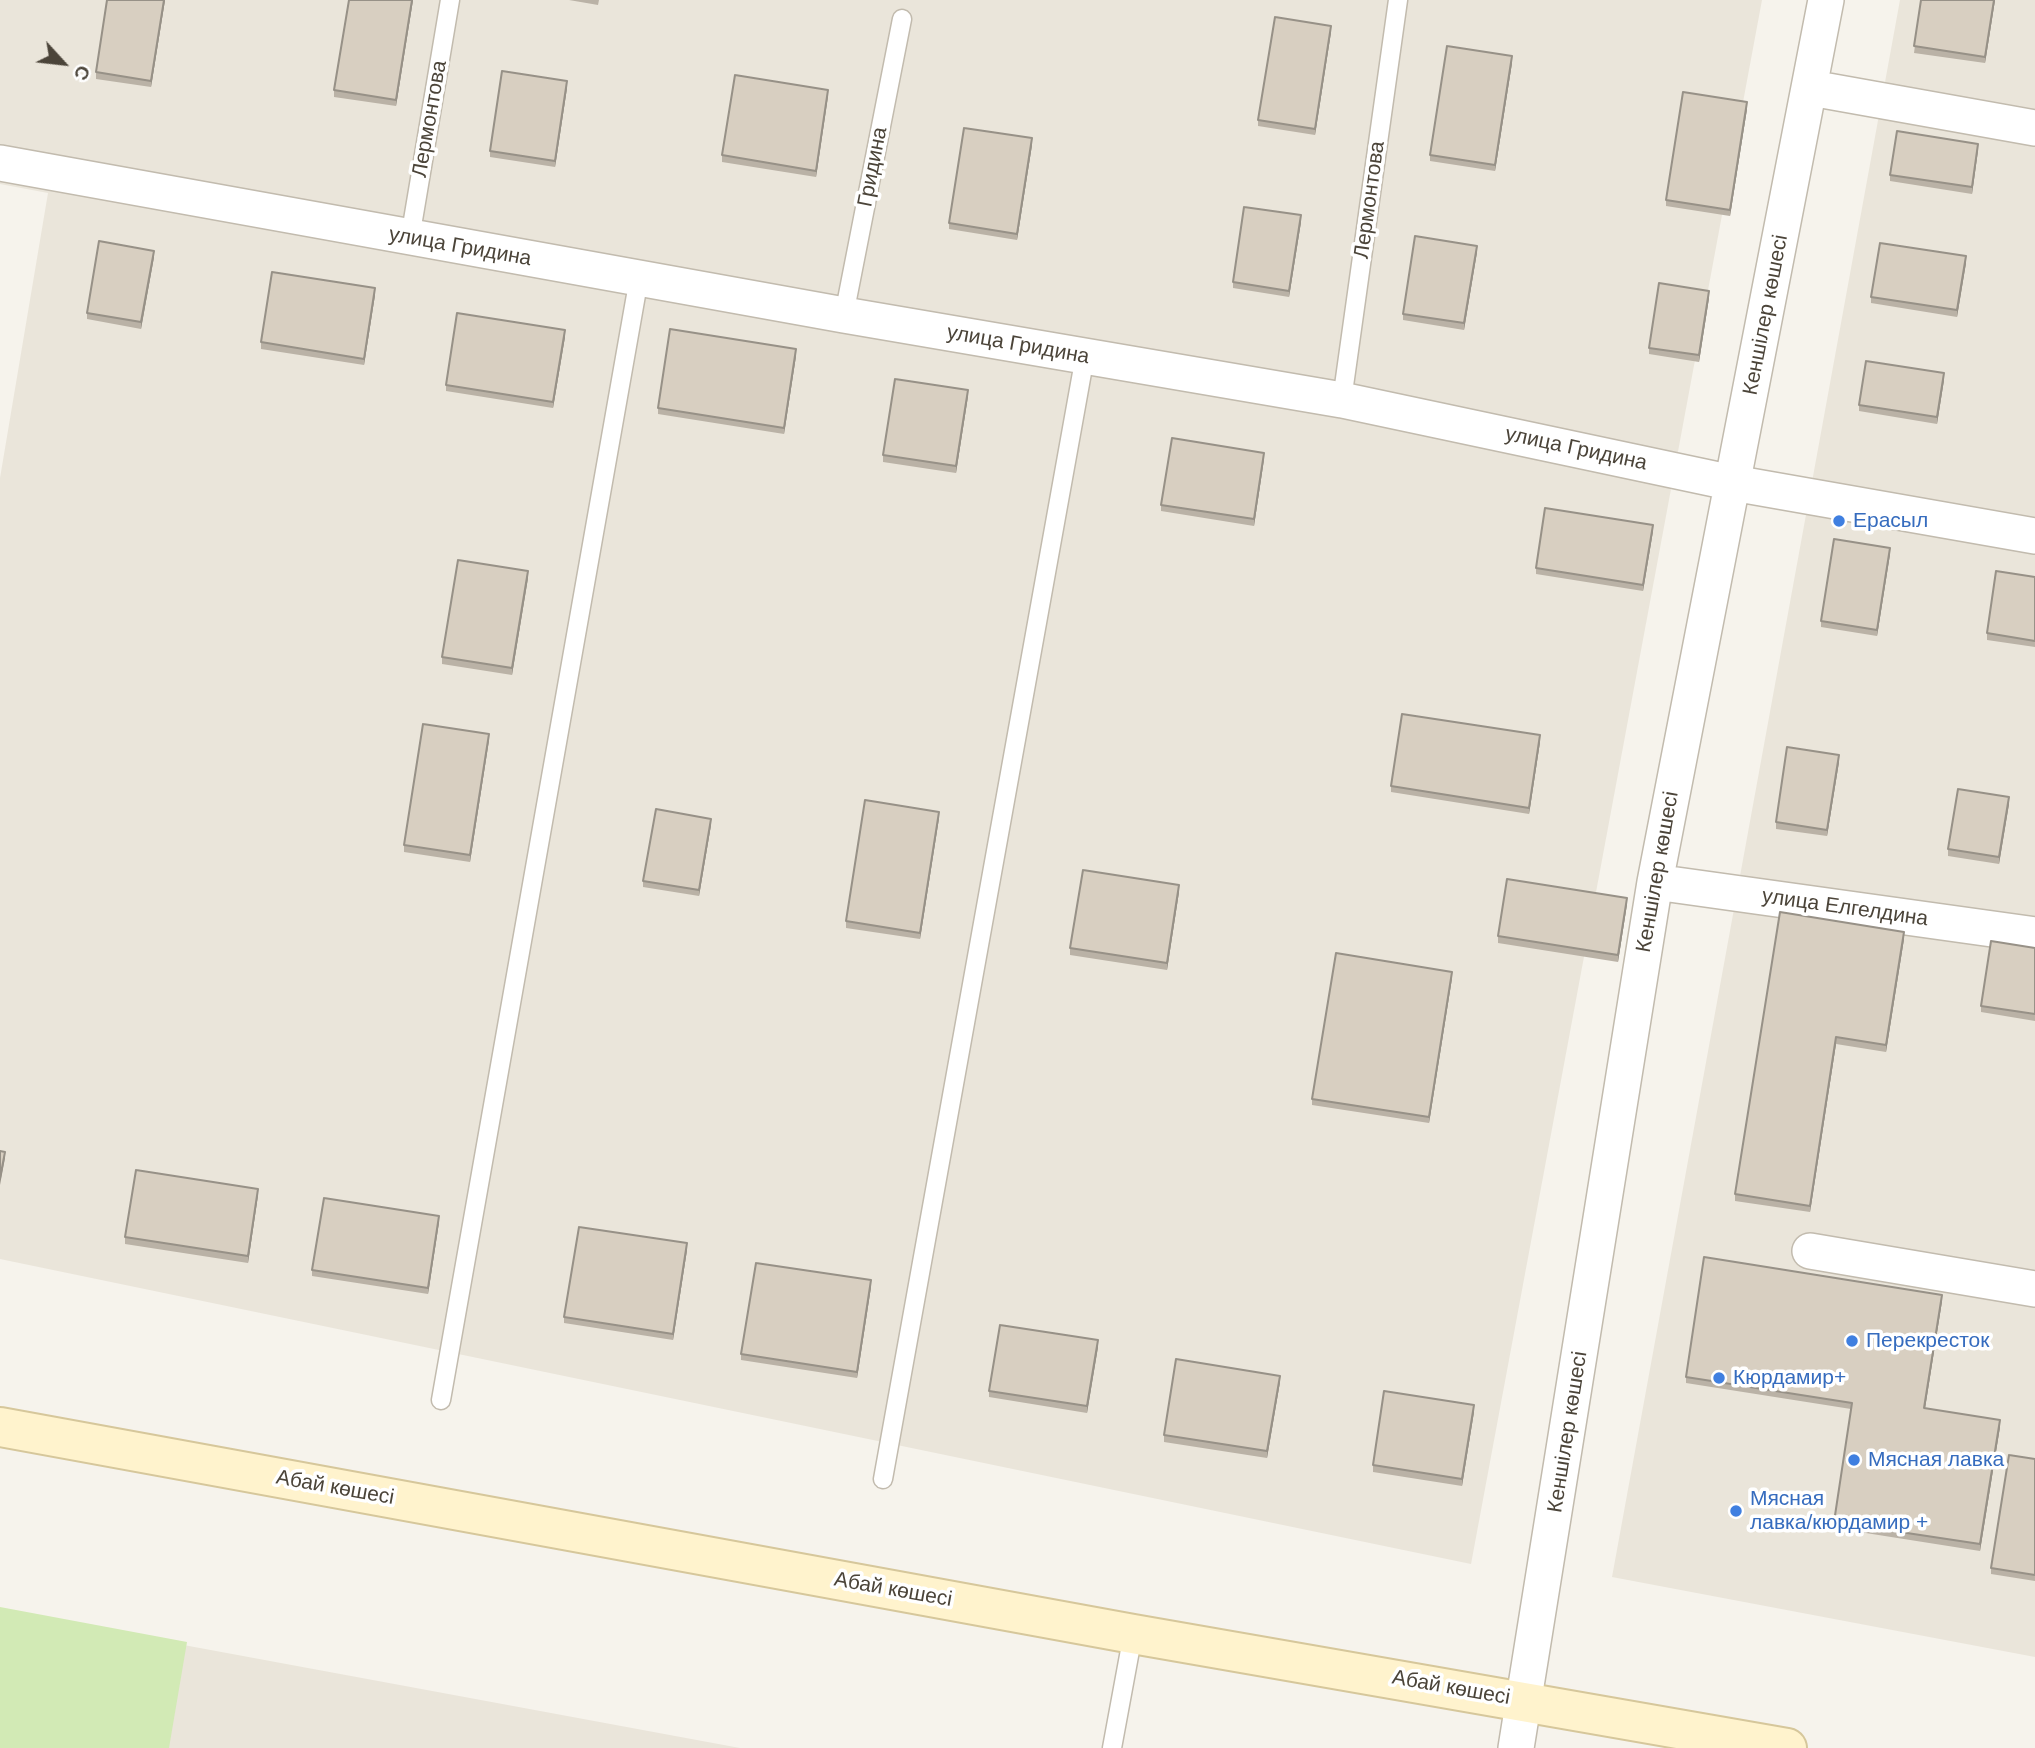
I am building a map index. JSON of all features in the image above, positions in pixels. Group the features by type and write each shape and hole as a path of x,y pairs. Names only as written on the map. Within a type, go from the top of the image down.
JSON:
{"main road":[{"name":"Абай көшесі","path":"0,1427 1133,1634 1787,1748"}],"street":[{"name":"Кеншілер көшесі","path":"1516,1748 1655,882 1826,0"},
{"path":"1811,88 2035,128"},
{"name":"улица Гридина","path":"0,163 844,315 1342,400 1733,483 2035,536"},
{"name":"улица Елгелдина","path":"1655,882 2035,935"},
{"path":"1810,1251 2035,1289"}],"lane":[{"name":"Лермонтова","path":"410,238 450,0"},
{"name":"Лермонтова","path":"1342,400 1398,0"},
{"name":"Гридина","path":"844,315 902,19"},
{"path":"441,1400 639,278"},
{"path":"883,1479 1085,356"},
{"path":"1112,1748 1133,1634"}],"shaded area":[{"path":"0,0 1762,0 1471,1564 0,1259 0,478 48,193 0,184"},
{"path":"1900,0 2035,0 2035,1657 1612,1577"},
{"path":"0,1611 740,1748 0,1748"}],"green space":[{"path":"0,1607 187,1642 169,1748 0,1748"}],"building":[{"path":"107,0 164,0 151,81 96,72"},
{"path":"349,0 412,0 396,100 334,90"},
{"path":"1921,0 1994,0 1985,57 1914,46"},
{"path":"1275,17 1331,26 1315,129 1258,120"},
{"path":"1447,46 1512,56 1495,165 1430,155"},
{"path":"502,71 567,81 555,161 490,151"},
{"path":"735,75 828,90 816,171 722,155"},
{"path":"1683,92 1747,102 1730,210 1666,200"},
{"path":"964,128 1032,138 1017,234 949,223"},
{"path":"1897,131 1978,144 1972,187 1890,175"},
{"path":"1244,207 1301,215 1289,291 1233,282"},
{"path":"1415,236 1477,246 1464,323 1403,314"},
{"path":"99,241 154,251 141,322 87,313"},
{"path":"1880,243 1966,256 1957,310 1871,297"},
{"path":"272,272 375,288 364,359 261,342"},
{"path":"1659,283 1709,291 1699,355 1649,348"},
{"path":"457,313 565,330 553,402 446,385"},
{"path":"670,329 796,349 784,428 658,408"},
{"path":"1866,361 1944,373 1937,417 1859,405"},
{"path":"895,379 968,390 956,466 883,455"},
{"path":"1172,438 1264,453 1254,519 1161,505"},
{"path":"1545,508 1653,525 1643,585 1536,568"},
{"path":"1834,539 1890,548 1877,630 1821,621"},
{"path":"458,560 528,571 512,668 442,657"},
{"path":"1996,571 2035,577 2035,641 1987,633"},
{"path":"1402,714 1540,735 1529,808 1391,786"},
{"path":"423,724 489,734 470,855 404,845"},
{"path":"1787,747 1839,755 1827,830 1776,822"},
{"path":"1958,789 2009,797 1999,857 1948,849"},
{"path":"865,800 939,812 920,933 846,921"},
{"path":"656,809 711,819 699,890 643,881"},
{"path":"1083,870 1179,885 1167,963 1070,948"},
{"path":"1507,879 1627,898 1618,955 1498,936"},
{"path":"1780,912 1904,932 1886,1045 1836,1037 1810,1206 1735,1194"},
{"path":"1991,941 2035,948 2035,1014 1981,1006"},
{"path":"1336,953 1452,972 1429,1117 1312,1099"},
{"path":"0,1151 5,1152 0,1178"},
{"path":"136,1170 258,1189 248,1256 125,1237"},
{"path":"324,1198 439,1216 428,1288 312,1270"},
{"path":"579,1227 687,1243 673,1334 564,1317"},
{"path":"1704,1257 1942,1295 1924,1408 2000,1420 1980,1544 1834,1522 1852,1403 1686,1377"},
{"path":"756,1263 871,1280 857,1372 741,1354"},
{"path":"1000,1325 1098,1340 1087,1406 989,1391"},
{"path":"1176,1359 1280,1376 1267,1451 1164,1435"},
{"path":"1384,1391 1474,1405 1462,1479 1373,1465"},
{"path":"2009,1455 2035,1459 2035,1575 1991,1568"}],"place":[{"name":"Ерасыл","path":"1839,521"},
{"name":"Перекресток","path":"1852,1341"},
{"name":"Кюрдамир+","path":"1719,1378"},
{"name":"Мясная лавка","path":"1854,1460"},
{"name":"Мясная лавка/кюрдамир +","path":"1736,1511"}]}
